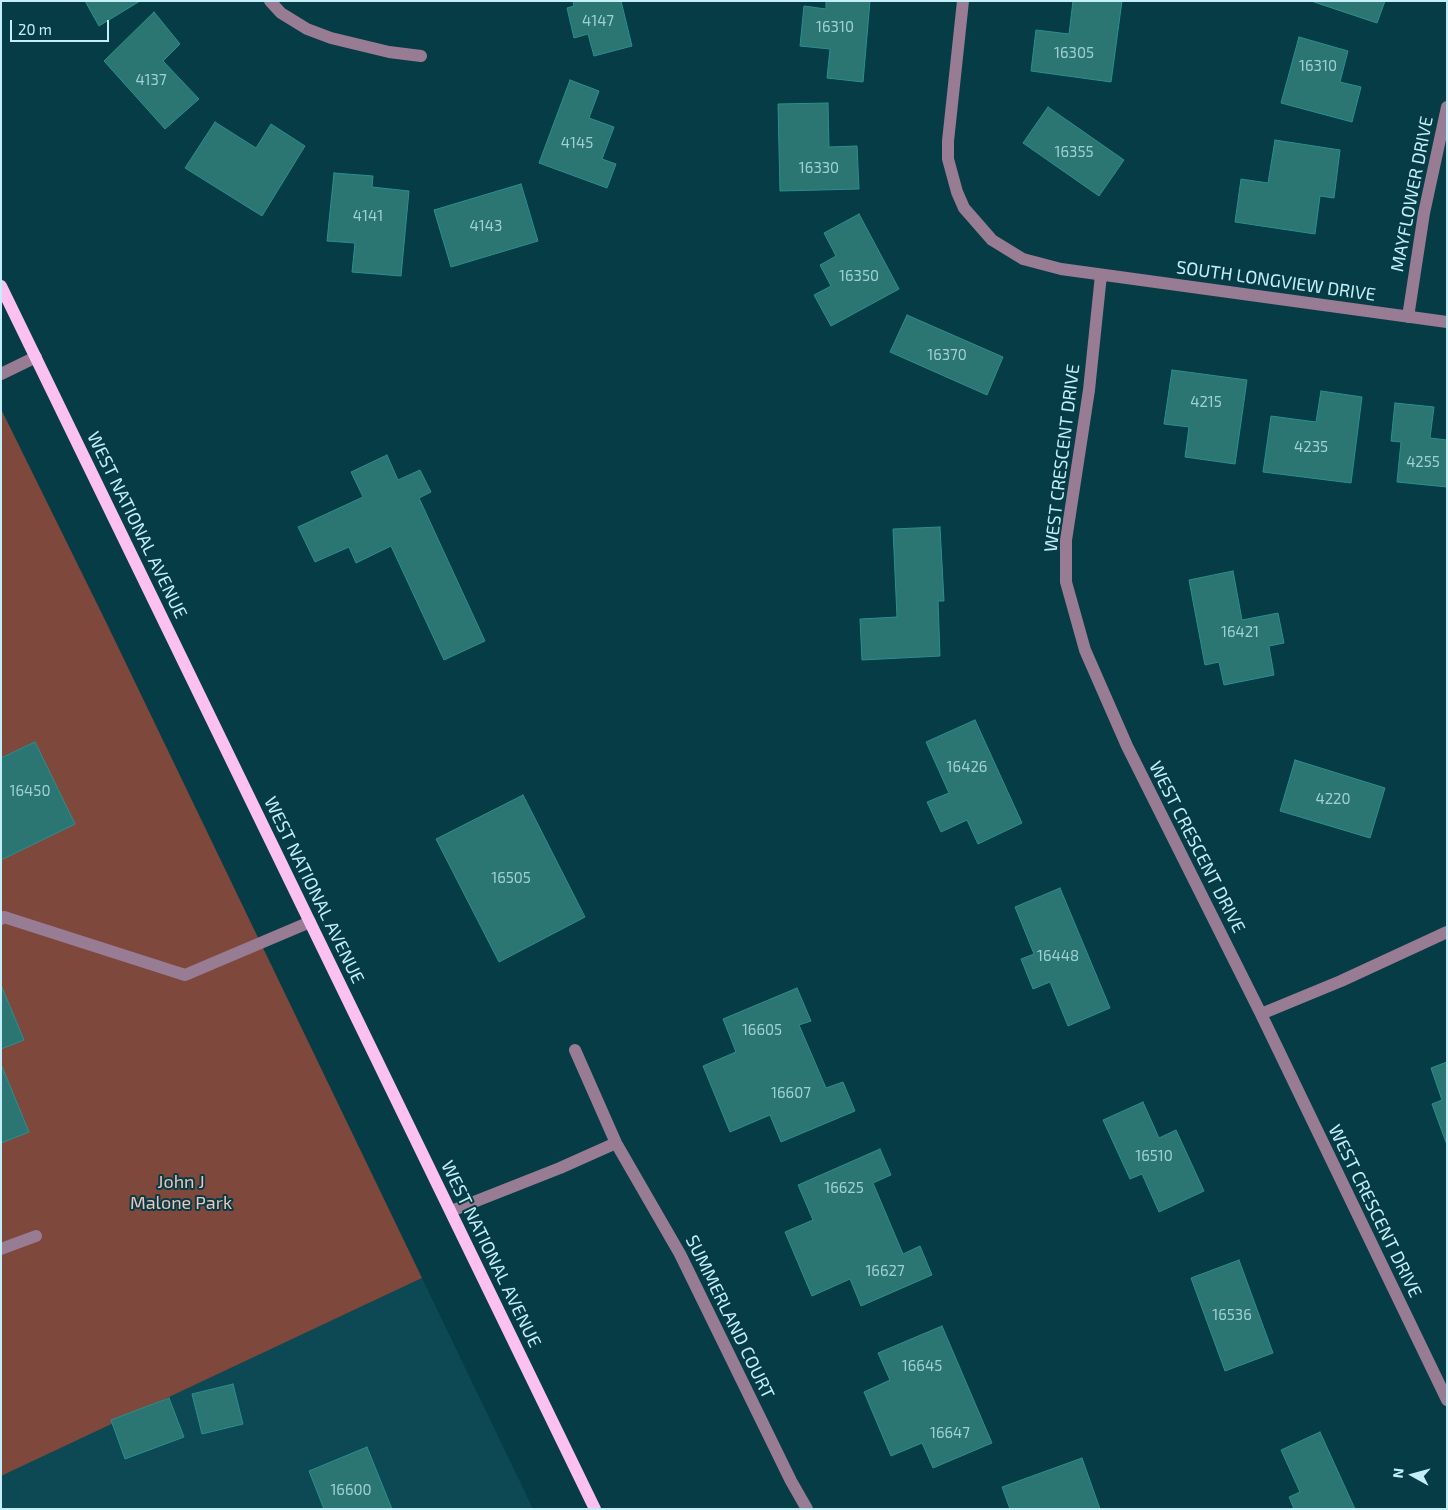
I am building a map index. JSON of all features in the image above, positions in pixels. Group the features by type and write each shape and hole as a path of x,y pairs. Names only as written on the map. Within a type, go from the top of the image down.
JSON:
{"main road":[{"name":"WEST NATIONAL AVENUE","path":"1,286 595,1509"}],"street":[{"path":"270,1 281,13 308,29 331,38 389,52 421,56"},
{"name":"SOUTH LONGVIEW DRIVE","path":"963,1 948,141 948,159 957,192 964,208 992,240 1023,259 1061,269 1447,322"},
{"name":"MAYFLOWER DRIVE","path":"1408,317 1424,213 1447,107"},
{"name":"WEST CRESCENT DRIVE","path":"1101,275 1089,390 1066,540 1066,582 1085,650 1127,746 1261,1014 1447,1400"},
{"path":"1,374 36,357"},
{"path":"1,919 4,918 185,975 310,922"},
{"path":"1261,1014 1341,982 1447,932"},
{"name":"SUMMERLAND COURT","path":"575,1050 616,1143 680,1254 806,1509"},
{"path":"451,1211 560,1168 616,1143"},
{"path":"1,1249 36,1236"}],"shaded area":[{"path":"422,1278 533,1509 1,1509 1,1476"}],"green space":[{"name":"John J Malone Park","path":"1,409 106,622 422,1278 1,1476"}],"building":[{"path":"85,1 140,1 99,26"},
{"path":"573,1 621,1 632,46 594,56 588,34 574,38 567,8 574,6"},
{"path":"826,1 870,1 863,82 827,78 830,49 800,46 804,6 826,9"},
{"path":"1073,1 1122,1 1111,82 1031,71 1036,30 1069,34"},
{"path":"1311,1 1385,1 1377,23"},
{"path":"154,12 180,44 163,61 199,99 165,129 104,61"},
{"path":"1299,37 1348,51 1340,82 1361,87 1352,122 1281,103"},
{"path":"570,80 599,91 589,118 614,127 602,159 616,164 607,188 539,163"},
{"path":"828,103 829,147 857,146 859,189 780,191 778,104"},
{"path":"1048,107 1124,160 1099,196 1023,143"},
{"path":"215,122 256,148 271,124 305,146 262,216 185,168"},
{"path":"1275,140 1340,150 1334,198 1320,196 1315,234 1235,222 1241,179 1268,183"},
{"path":"334,173 373,176 372,187 409,191 401,276 352,272 355,243 327,241"},
{"path":"521,184 538,241 451,267 434,210"},
{"path":"859,214 899,289 831,326 814,295 831,286 820,265 836,256 824,233"},
{"path":"907,315 1003,357 987,395 890,352"},
{"path":"1172,370 1247,380 1235,464 1185,457 1189,427 1164,424"},
{"path":"1321,391 1362,397 1351,483 1263,472 1271,416 1316,422"},
{"path":"1395,403 1434,407 1430,438 1447,440 1447,487 1397,482 1401,442 1391,441"},
{"path":"387,455 398,480 420,470 431,492 419,498 485,641 444,660 391,546 356,563 349,547 315,562 298,527 363,497 351,472"},
{"path":"940,527 944,601 938,601 940,656 862,660 860,619 897,617 893,529"},
{"path":"1233,571 1242,620 1278,613 1284,643 1269,646 1274,675 1224,685 1219,662 1205,665 1189,580"},
{"path":"975,720 1022,823 978,844 967,820 941,832 927,802 949,793 926,742"},
{"path":"35,742 75,824 1,860 1,758"},
{"path":"1295,760 1385,788 1370,838 1280,811"},
{"path":"523,795 585,917 499,962 436,839"},
{"path":"1060,888 1110,1008 1068,1026 1050,982 1033,989 1021,959 1034,954 1015,907"},
{"path":"1,985 24,1040 1,1049"},
{"path":"797,988 811,1021 799,1025 826,1088 843,1082 855,1111 781,1142 770,1115 730,1132 703,1066 736,1052 723,1019"},
{"path":"1447,1062 1447,1145 1432,1104 1442,1100 1431,1068"},
{"path":"1,1064 29,1132 1,1143"},
{"path":"1143,1102 1159,1138 1176,1130 1204,1191 1159,1212 1142,1174 1130,1179 1103,1120"},
{"path":"880,1149 891,1175 873,1183 903,1254 920,1246 932,1275 861,1306 850,1279 812,1296 785,1232 813,1220 798,1185"},
{"path":"1239,1260 1273,1353 1225,1371 1191,1278"},
{"path":"942,1326 992,1443 933,1468 922,1443 891,1456 864,1392 890,1380 878,1353"},
{"path":"233,1384 243,1424 202,1434 192,1394"},
{"path":"169,1398 184,1437 125,1459 111,1420"},
{"path":"1320,1432 1355,1509 1294,1509 1289,1497 1300,1492 1281,1450"},
{"path":"367,1447 392,1509 324,1509 309,1471"},
{"path":"1082,1458 1100,1509 1010,1509 1002,1487"}]}
